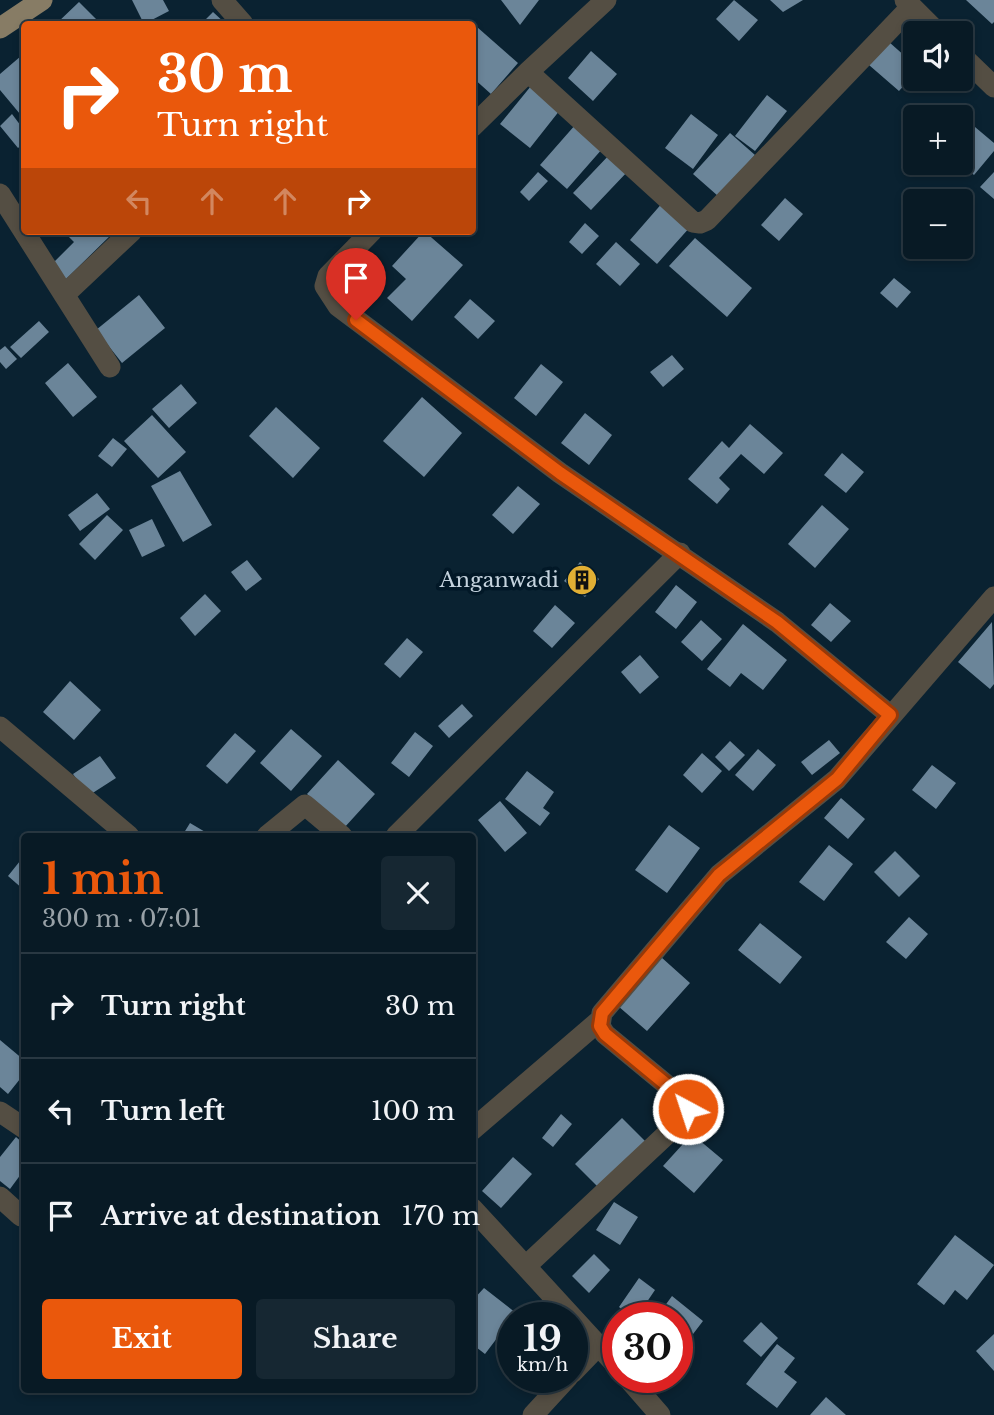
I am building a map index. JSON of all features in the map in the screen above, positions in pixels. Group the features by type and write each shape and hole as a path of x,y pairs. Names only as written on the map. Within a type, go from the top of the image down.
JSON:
{"main road":[{"path":"0,27 42,0"}],"street":[{"path":"222,0 240,21"},
{"path":"476,123 596,3"},
{"path":"527,72 693,222 700,223 708,220 908,4 926,21"},
{"path":"973,67 994,87"},
{"path":"0,194 21,227"},
{"path":"26,235 110,367"},
{"path":"64,295 128,235"},
{"path":"368,235 328,276 325,286 338,306 560,473 777,622 890,715"},
{"path":"399,833 680,553"},
{"path":"476,1127 599,1021 602,1013 719,875 837,779 994,597"},
{"path":"0,727 125,833"},
{"path":"271,833 305,805 338,833"},
{"path":"526,1266 667,1134 688,1109 685,1100 605,1034 599,1021"},
{"path":"0,1112 21,1126"},
{"path":"0,1197 21,1216"},
{"path":"476,1212 602,1348"},
{"path":"588,1356 599,1345"},
{"path":"533,1415 553,1393"},
{"path":"641,1393 660,1415"}],"building":[{"path":"132,0 163,0 169,11 150,21 142,21"},
{"path":"501,0 539,0 520,25"},
{"path":"734,0 758,20 739,41 716,19"},
{"path":"770,0 803,0 783,12"},
{"path":"966,0 994,0 994,22 992,24"},
{"path":"79,2 98,21 59,21"},
{"path":"213,12 223,21 204,21"},
{"path":"476,28 518,63 491,94 476,81"},
{"path":"889,42 903,54 903,86 899,91 869,65"},
{"path":"591,51 617,74 593,101 568,78"},
{"path":"21,56 20,114 0,90 0,74"},
{"path":"531,86 560,110 530,148 500,124"},
{"path":"767,95 787,111 755,151 735,136"},
{"path":"12,114 21,126 21,146 18,148 0,126"},
{"path":"691,114 718,135 693,169 665,148"},
{"path":"576,124 603,148 567,189 540,165"},
{"path":"975,127 994,143 994,151 974,175 973,174"},
{"path":"730,133 755,155 718,196 693,174"},
{"path":"611,153 629,170 591,210 573,193"},
{"path":"538,172 548,181 529,201 520,192"},
{"path":"994,172 994,199 980,187"},
{"path":"785,198 803,214 779,241 761,225"},
{"path":"664,201 691,226 657,264 630,240"},
{"path":"585,223 599,236 582,254 569,242"},
{"path":"67,235 111,235 62,283 48,268 74,242"},
{"path":"420,235 429,235 463,265 412,321 387,298 406,279 392,266"},
{"path":"695,238 752,288 727,317 669,266"},
{"path":"616,242 640,264 620,286 596,264"},
{"path":"894,278 911,292 897,308 880,293"},
{"path":"139,295 165,328 122,363 96,330"},
{"path":"470,299 495,321 478,339 454,317"},
{"path":"39,321 49,332 21,358 10,347"},
{"path":"5,346 17,359 6,369 0,362 0,350"},
{"path":"672,355 684,369 663,387 650,372"},
{"path":"68,363 97,397 73,417 45,383"},
{"path":"541,364 563,382 536,416 514,398"},
{"path":"181,384 197,403 169,428 152,409"},
{"path":"422,397 462,433 424,477 383,441"},
{"path":"276,407 320,448 293,478 249,436"},
{"path":"585,413 612,435 589,465 561,443"},
{"path":"152,415 186,452 158,478 124,441"},
{"path":"750,424 783,453 764,474 741,454 719,478 730,489 717,504 688,479 722,441 729,448"},
{"path":"113,438 127,449 112,467 98,456"},
{"path":"842,453 864,472 846,493 824,475"},
{"path":"180,471 212,525 183,542 151,486"},
{"path":"518,486 540,504 513,534 492,515"},
{"path":"97,493 110,509 80,531 68,515"},
{"path":"822,505 849,529 815,568 788,544"},
{"path":"107,515 123,530 95,560 79,544"},
{"path":"152,519 165,546 142,557 129,530"},
{"path":"247,560 262,579 246,591 231,572"},
{"name":"Anganwadi","path":"580,562 599,579 585,597 564,581"},
{"path":"676,585 697,602 676,629 655,612"},
{"path":"205,594 221,611 195,636 180,618"},
{"path":"830,603 851,621 831,642 811,625"},
{"path":"555,605 575,623 552,648 533,631"},
{"path":"701,620 722,639 702,661 681,642"},
{"path":"992,622 994,684 990,689 958,662"},
{"path":"743,624 787,660 763,690 741,673 730,687 707,669"},
{"path":"407,638 423,652 400,678 384,664"},
{"path":"640,655 659,677 640,694 621,672"},
{"path":"70,681 101,710 74,740 43,712"},
{"path":"462,704 473,716 449,738 438,726"},
{"path":"291,729 322,756 291,791 260,763"},
{"path":"415,732 433,746 409,777 391,763"},
{"path":"235,733 256,751 227,784 206,766"},
{"path":"829,740 840,753 812,775 801,762"},
{"path":"730,741 745,755 729,771 715,757"},
{"path":"758,749 776,765 753,791 735,775"},
{"path":"702,753 722,771 702,793 683,775"},
{"path":"100,756 116,778 88,796 73,774"},
{"path":"338,760 375,794 344,828 307,794"},
{"path":"932,765 956,783 936,809 912,790"},
{"path":"527,771 554,792 543,808 550,813 540,826 505,799"},
{"path":"841,798 865,819 848,839 824,818"},
{"path":"500,801 527,833 505,852 478,820"},
{"path":"190,823 207,833 184,833"},
{"path":"669,825 700,848 667,893 635,870"},
{"path":"829,845 853,864 824,901 799,882"},
{"path":"895,851 920,876 899,897 874,872"},
{"path":"21,860 21,887 8,876"},
{"path":"909,917 928,934 906,959 886,942"},
{"path":"760,923 802,957 780,984 738,950"},
{"path":"661,957 690,983 647,1031 618,1006"},
{"path":"0,1040 21,1058 21,1078 8,1094 0,1087"},
{"path":"561,1114 572,1124 553,1147 542,1138"},
{"path":"622,1118 646,1142 599,1188 575,1164"},
{"path":"692,1134 723,1160 694,1193 663,1166"},
{"path":"16,1137 21,1141 21,1174 10,1189 0,1181 0,1157"},
{"path":"513,1157 532,1174 501,1208 482,1191"},
{"path":"614,1202 638,1217 620,1245 596,1230"},
{"path":"955,1235 994,1265 967,1300 955,1290 944,1305 917,1284"},
{"path":"594,1254 610,1270 589,1293 572,1276"},
{"path":"639,1278 655,1290 647,1302 622,1302"},
{"path":"484,1288 502,1302 497,1302 497,1338 485,1354 476,1347 476,1297"},
{"path":"672,1296 679,1302 668,1302"},
{"path":"693,1313 703,1321 693,1334"},
{"path":"761,1322 778,1338 761,1357 743,1341"},
{"path":"994,1334 994,1371 976,1351"},
{"path":"777,1344 795,1358 784,1372 797,1382 777,1408 746,1384"},
{"path":"826,1397 846,1415 810,1415"}],"place":[{"name":"Anganwadi","path":"582,580"}],"route":[{"path":"356,320 560,473 777,622 890,715 837,779 719,875 602,1013 599,1021 605,1034 668,1084 685,1100 688,1109"}]}
